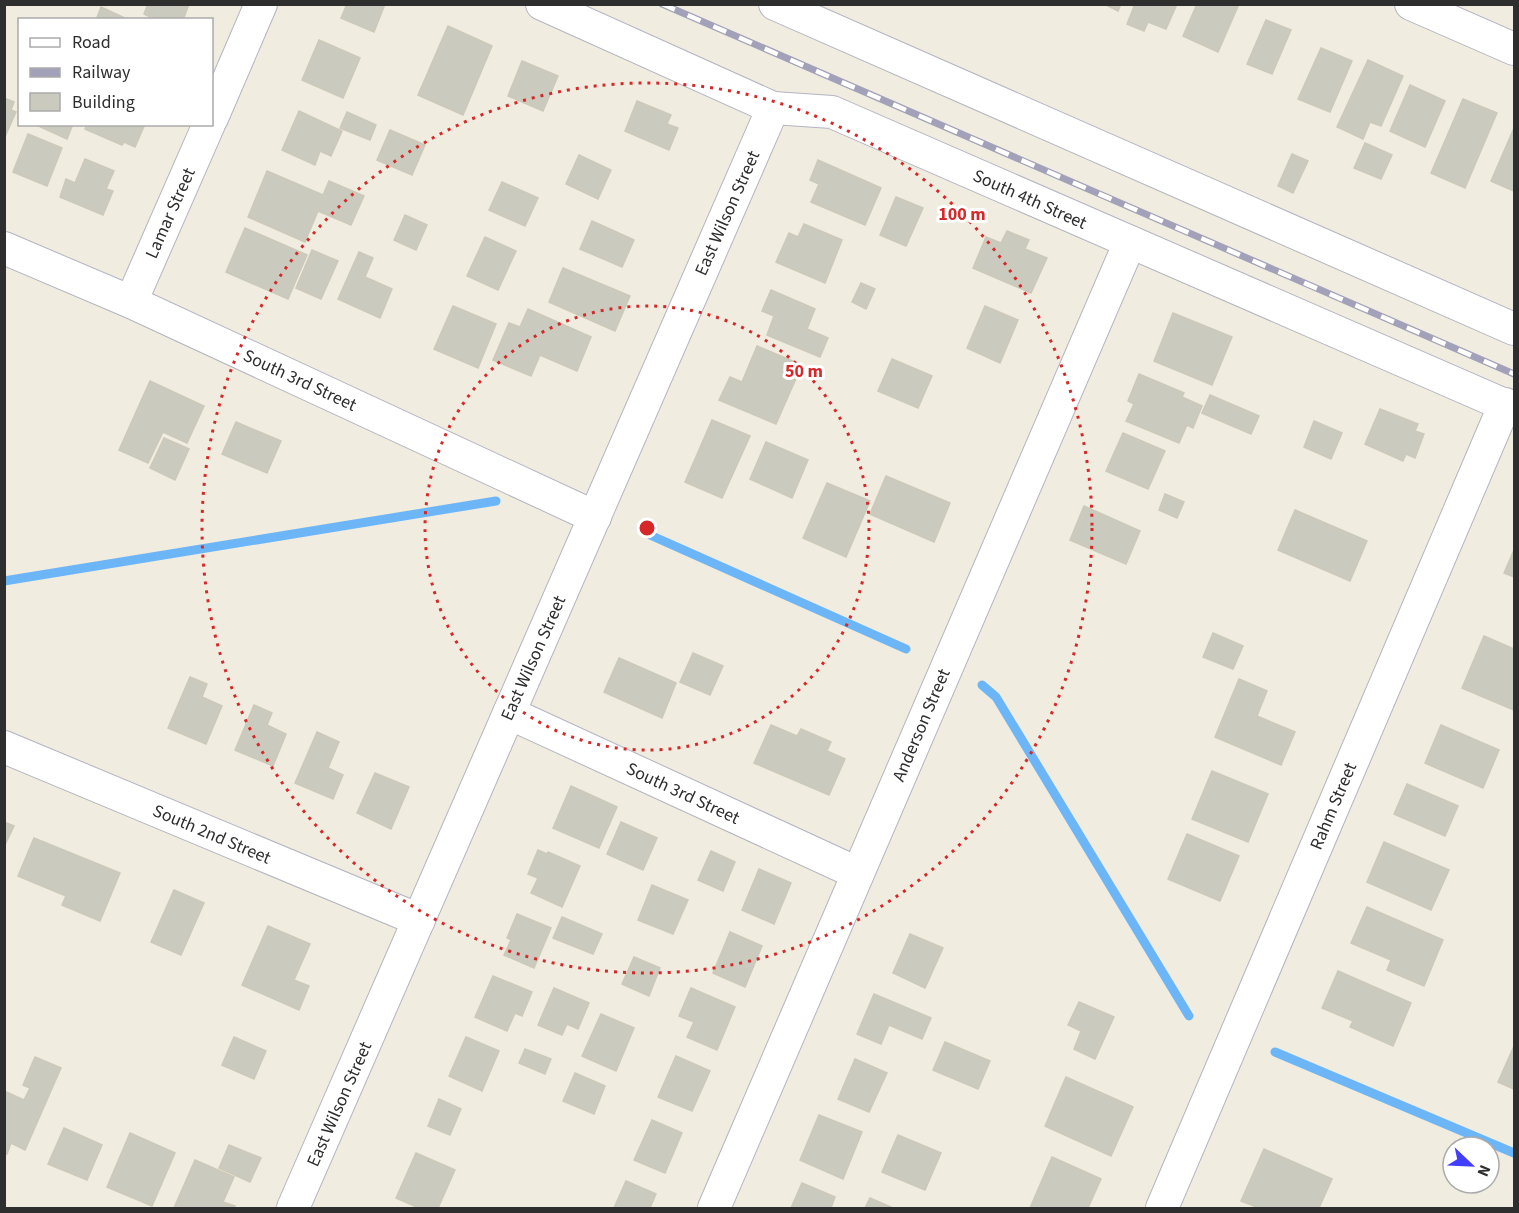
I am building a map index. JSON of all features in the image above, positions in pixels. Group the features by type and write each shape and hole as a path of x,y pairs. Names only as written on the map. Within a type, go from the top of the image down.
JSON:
{"street":[{"path":"213,116 261,4"},
{"name":"South 4th Street","path":"542,4 773,108 832,112 1510,407"},
{"path":"1411,4 1515,49"},
{"path":"784,6 1515,329"},
{"name":"East Wilson Street","path":"293,1209 773,108"},
{"name":"Lamar Street","path":"131,302 208,126"},
{"name":"Anderson Street","path":"714,1209 1130,242"},
{"name":"South 3rd Street","path":"4,248 131,302 594,517"},
{"name":"Rahm Street","path":"1162,1209 1510,407"},
{"name":"South 3rd Street","path":"509,713 857,873"},
{"name":"South 2nd Street","path":"4,747 419,920"}],"building":[{"path":"148,4 189,4 184,18 152,18 144,14"},
{"path":"347,4 385,4 374,32 341,18"},
{"path":"1104,4 1121,4 1118,11"},
{"path":"1135,4 1177,4 1166,29 1148,22 1144,31 1127,24"},
{"path":"1197,4 1239,4 1218,52 1183,36"},
{"path":"101,7 125,18 97,18"},
{"path":"1266,20 1291,30 1272,74 1247,64"},
{"path":"448,26 492,46 463,115 418,95"},
{"path":"319,40 360,58 343,98 302,80"},
{"path":"1321,48 1352,61 1330,112 1298,99"},
{"path":"1368,60 1403,76 1381,126 1370,122 1363,139 1337,127"},
{"path":"522,61 558,76 543,111 508,96"},
{"path":"1410,85 1445,101 1425,147 1390,131"},
{"path":"4,98 14,102 11,110 16,112 4,139"},
{"path":"1463,99 1497,113 1465,188 1431,173"},
{"path":"637,101 671,115 667,124 678,128 669,150 625,131"},
{"path":"299,111 342,131 331,156 320,151 315,165 282,150"},
{"path":"347,112 376,125 370,140 340,128"},
{"path":"38,126 72,126 67,139"},
{"path":"86,126 144,126 135,147 124,142 122,145 85,129"},
{"path":"1514,128 1514,191 1491,181"},
{"path":"390,130 425,145 412,175 377,160"},
{"path":"28,134 62,148 47,186 13,172"},
{"path":"1365,143 1392,155 1381,179 1354,168"},
{"path":"1292,154 1308,161 1293,193 1278,186"},
{"path":"579,155 611,170 598,199 566,184"},
{"path":"85,159 114,171 106,189 113,191 103,215 60,197 66,179 75,183"},
{"path":"818,160 881,188 865,225 811,202 819,184 810,180"},
{"path":"267,171 323,195 329,181 364,196 351,225 318,211 305,242 248,217"},
{"path":"502,182 538,198 525,226 489,210"},
{"path":"896,197 923,208 906,246 880,235"},
{"path":"405,215 427,225 416,250 394,240"},
{"path":"592,221 634,240 622,267 580,249"},
{"path":"804,224 842,240 825,283 776,262 789,233 798,237"},
{"path":"245,228 307,255 288,299 226,272"},
{"path":"1007,231 1029,240 1025,249 1047,258 1031,293 973,268 986,237 1001,243"},
{"path":"485,237 516,251 498,290 467,276"},
{"path":"312,250 338,261 321,299 296,288"},
{"path":"359,252 373,258 365,277 392,289 380,318 338,299"},
{"path":"563,268 630,296 615,331 549,302"},
{"path":"861,283 875,289 866,309 852,302"},
{"path":"771,290 815,309 807,329 828,338 820,357 767,335 774,316 762,311"},
{"path":"453,306 496,324 478,368 434,349"},
{"path":"985,306 1018,320 1000,363 967,348"},
{"path":"528,309 591,337 577,371 540,355 531,376 493,360 509,323 520,327"},
{"path":"1173,313 1232,337 1212,385 1154,361"},
{"path":"757,346 802,365 776,424 719,400 730,377 742,382"},
{"path":"892,359 932,376 918,408 878,391"},
{"path":"1139,374 1184,393 1182,397 1202,406 1193,428 1187,425 1179,443 1126,421 1134,404 1128,401"},
{"path":"150,381 204,406 187,443 163,432 148,463 119,450"},
{"path":"1210,395 1259,416 1251,434 1202,413"},
{"path":"1380,409 1418,424 1415,431 1424,434 1415,458 1406,454 1403,461 1365,444"},
{"path":"712,420 750,436 722,498 685,482"},
{"path":"1314,421 1342,433 1331,459 1304,447"},
{"path":"236,422 281,441 267,473 222,454"},
{"path":"1123,433 1165,451 1148,489 1106,471"},
{"path":"164,438 189,449 175,480 150,468"},
{"path":"766,442 808,460 792,498 750,479"},
{"path":"886,476 950,503 934,542 870,514"},
{"path":"827,483 870,501 846,557 803,538"},
{"path":"1165,494 1184,502 1177,518 1159,510"},
{"path":"1084,506 1140,531 1126,564 1070,540"},
{"path":"1295,510 1367,541 1350,581 1278,550"},
{"path":"1514,550 1514,577 1504,573"},
{"path":"1213,633 1243,646 1233,669 1203,657"},
{"path":"1484,636 1514,649 1514,710 1462,688"},
{"path":"693,653 723,666 710,695 680,682"},
{"path":"619,658 676,683 662,718 604,692"},
{"path":"190,677 207,684 202,697 222,706 206,744 168,728"},
{"path":"1239,679 1267,691 1257,716 1295,732 1281,765 1215,737"},
{"path":"254,705 272,713 267,725 286,734 273,766 235,750"},
{"path":"771,725 797,736 801,729 831,742 827,751 845,759 829,795 754,763"},
{"path":"1441,725 1499,750 1483,788 1425,763"},
{"path":"317,732 339,742 328,768 343,775 333,799 295,783"},
{"path":"1212,771 1268,794 1248,842 1192,819"},
{"path":"375,773 409,787 391,829 357,813"},
{"path":"1407,784 1458,806 1445,836 1394,814"},
{"path":"571,786 617,807 599,848 553,828"},
{"path":"4,822 14,826 4,847"},
{"path":"621,822 657,838 643,870 607,854"},
{"path":"1187,834 1239,856 1220,901 1168,879"},
{"path":"34,838 120,873 100,921 62,905 66,896 18,876"},
{"path":"1384,842 1449,870 1431,910 1367,882"},
{"path":"538,850 580,866 562,907 531,893 538,878 528,874"},
{"path":"711,851 735,862 723,891 698,880"},
{"path":"759,869 791,883 774,924 742,910"},
{"path":"652,885 688,900 673,934 638,920"},
{"path":"174,890 204,903 181,955 151,942"},
{"path":"1367,907 1443,940 1424,986 1387,970 1391,960 1351,943"},
{"path":"517,914 551,928 534,968 504,955 511,940 507,938"},
{"path":"562,917 602,934 593,954 553,938"},
{"path":"268,926 310,944 294,980 309,986 299,1010 242,985"},
{"path":"730,932 762,946 745,987 713,973"},
{"path":"910,934 943,948 925,988 893,973"},
{"path":"634,957 660,968 649,996 622,984"},
{"path":"1338,971 1411,1003 1393,1046 1350,1027 1353,1021 1322,1008"},
{"path":"493,976 532,992 522,1016 515,1013 507,1031 475,1017"},
{"path":"554,988 589,1003 578,1029 567,1024 562,1035 538,1025"},
{"path":"691,988 735,1007 717,1050 687,1037 694,1022 679,1016"},
{"path":"874,994 931,1018 922,1039 889,1025 881,1044 857,1034"},
{"path":"1079,1002 1114,1017 1095,1059 1074,1049 1081,1031 1068,1025"},
{"path":"601,1014 634,1028 616,1071 582,1056"},
{"path":"234,1037 266,1051 254,1079 222,1065"},
{"path":"466,1037 499,1051 482,1091 449,1076"},
{"path":"945,1042 990,1061 978,1089 933,1070"},
{"path":"1514,1046 1514,1089 1498,1082"},
{"path":"525,1049 551,1059 545,1074 519,1063"},
{"path":"676,1056 710,1071 692,1111 658,1097"},
{"path":"35,1057 61,1068 25,1150 11,1143 7,1154 4,1153 4,1091 24,1100 30,1088 23,1085"},
{"path":"855,1059 887,1073 869,1112 838,1099"},
{"path":"575,1073 605,1086 594,1114 563,1101"},
{"path":"1066,1077 1133,1107 1111,1156 1045,1126"},
{"path":"439,1099 461,1109 450,1135 428,1126"},
{"path":"819,1115 862,1132 843,1179 800,1160"},
{"path":"652,1120 682,1133 665,1173 634,1160"},
{"path":"64,1128 102,1145 87,1180 48,1164"},
{"path":"130,1133 175,1153 152,1206 107,1187"},
{"path":"898,1135 941,1153 925,1190 882,1172"},
{"path":"229,1145 261,1158 250,1182 219,1168"},
{"path":"1264,1149 1332,1179 1319,1208 1259,1208 1241,1201"},
{"path":"416,1153 455,1170 438,1208 419,1208 396,1198"},
{"path":"1052,1157 1101,1179 1088,1208 1030,1208"},
{"path":"195,1160 234,1177 223,1202 235,1206 234,1208 174,1208"},
{"path":"626,1181 656,1194 650,1208 614,1208"},
{"path":"802,1183 835,1197 831,1208 791,1208"},
{"path":"870,1198 893,1208 865,1208"}],"waterway":[{"path":"4,581 496,501"},
{"path":"650,535 906,649"},
{"path":"982,685 996,697 1189,1016"},
{"path":"1275,1052 1514,1153"}],"railway":[{"path":"662,4 1514,374"}]}
